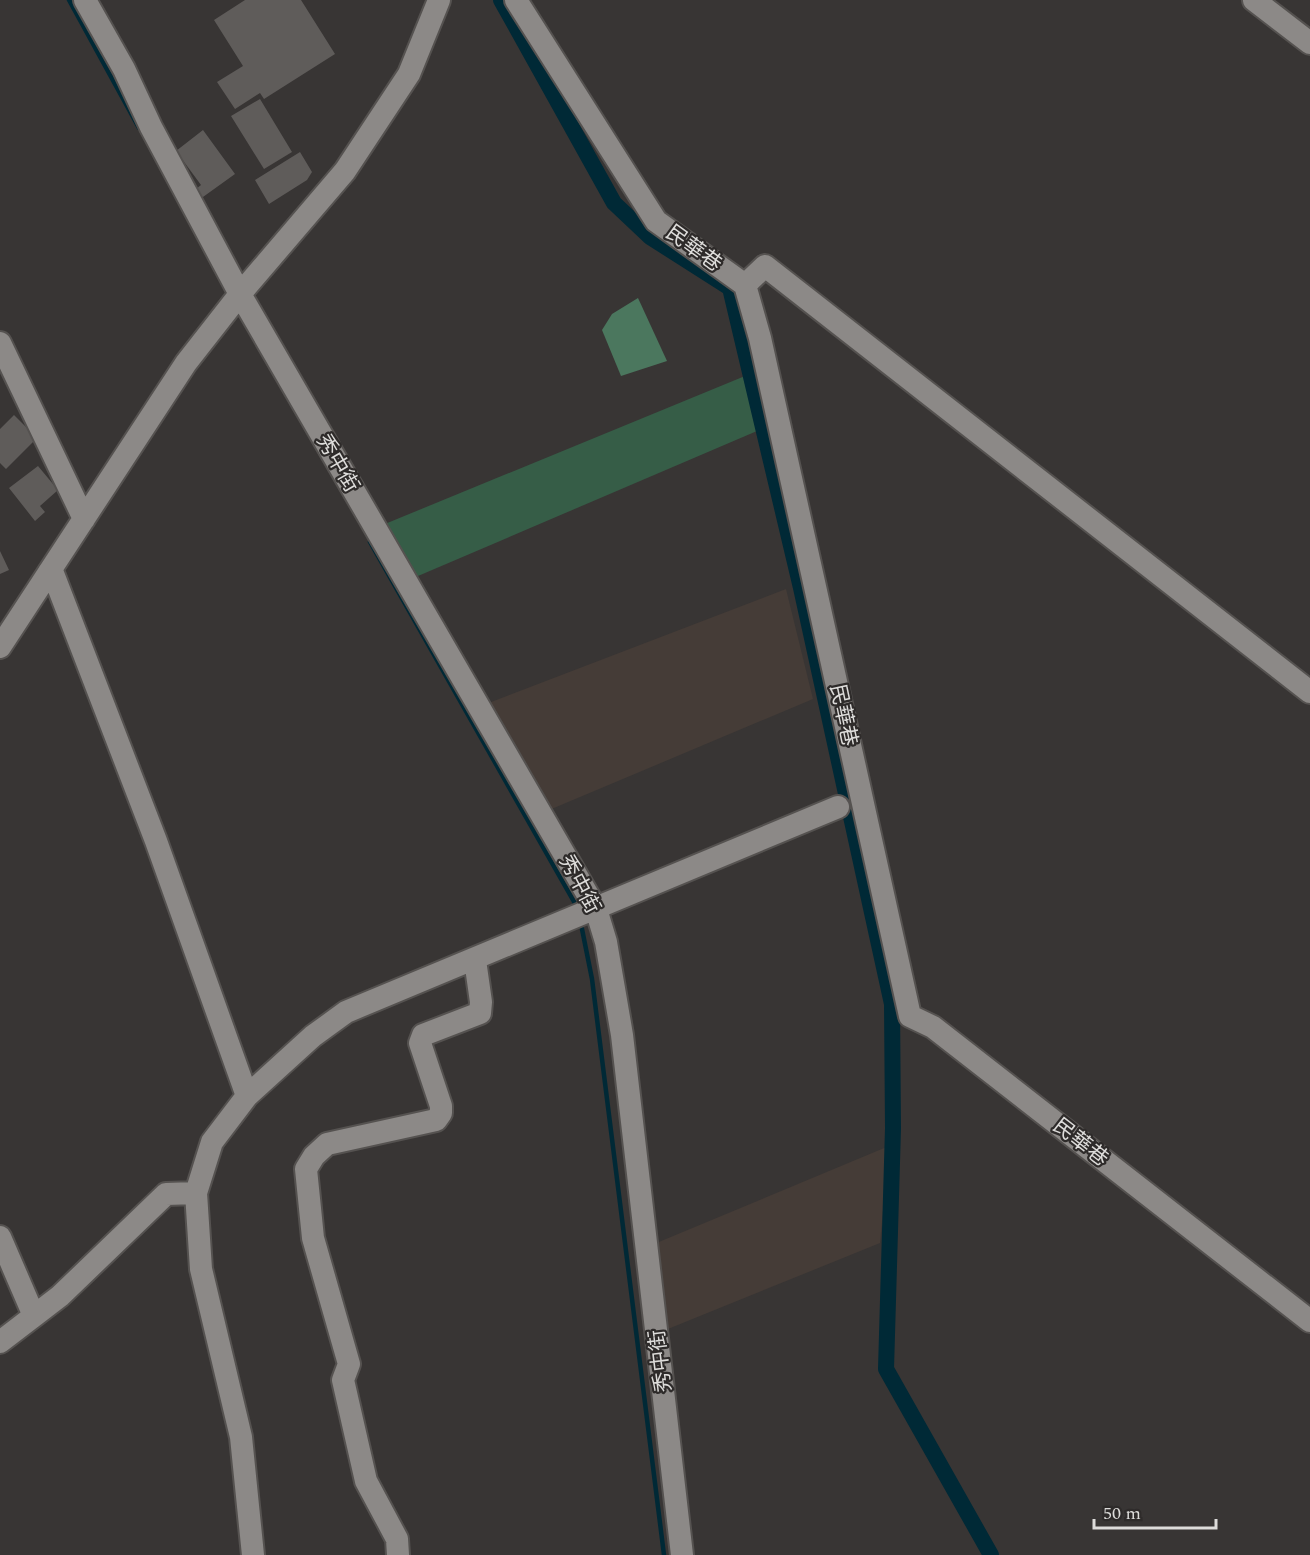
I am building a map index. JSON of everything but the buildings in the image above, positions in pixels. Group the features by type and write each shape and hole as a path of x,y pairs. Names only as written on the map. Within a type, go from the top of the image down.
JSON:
{"street":[{"name":"秀中街","path":"85,0 124,69 151,127 240,294 596,909 606,942 622,1035 682,1555"},
{"name":"民華巷","path":"516,0 656,221 745,285 763,349 910,1016 933,1027 1310,1321"},
{"path":"1254,0 1310,43"},
{"path":"0,647 186,363 240,294 345,171 409,74 437,1"},
{"path":"745,285 765,266 1310,692"},
{"path":"0,343 84,519"},
{"path":"49,572 52,571 156,841 247,1096"},
{"path":"252,1555 241,1437 201,1269 196,1192 212,1142 247,1096 313,1036 346,1012 838,807"},
{"path":"398,1555 398,1539 366,1481 343,1380 349,1364 313,1238 306,1170 314,1156 327,1144 436,1120 441,1113 420,1043 423,1035 480,1013 481,1002 475,960"},
{"path":"0,1341 60,1296 166,1194 196,1192"},
{"path":"0,1237 34,1316"}],"shaded area":[{"path":"786,589 813,699 542,813 486,704"},
{"path":"889,1146 880,1243 663,1331 654,1244"}],"green space":[{"path":"638,298 667,361 621,376 602,330 612,314"},
{"path":"745,376 757,431 411,579 380,526"}],"waterway":[{"path":"69,0 139,128"},
{"path":"501,0 614,203 650,237 730,288 801,588 892,1004 893,1128 886,1369 991,1555"},
{"path":"370,542 577,907"},
{"path":"582,929 592,979 664,1555"}]}
